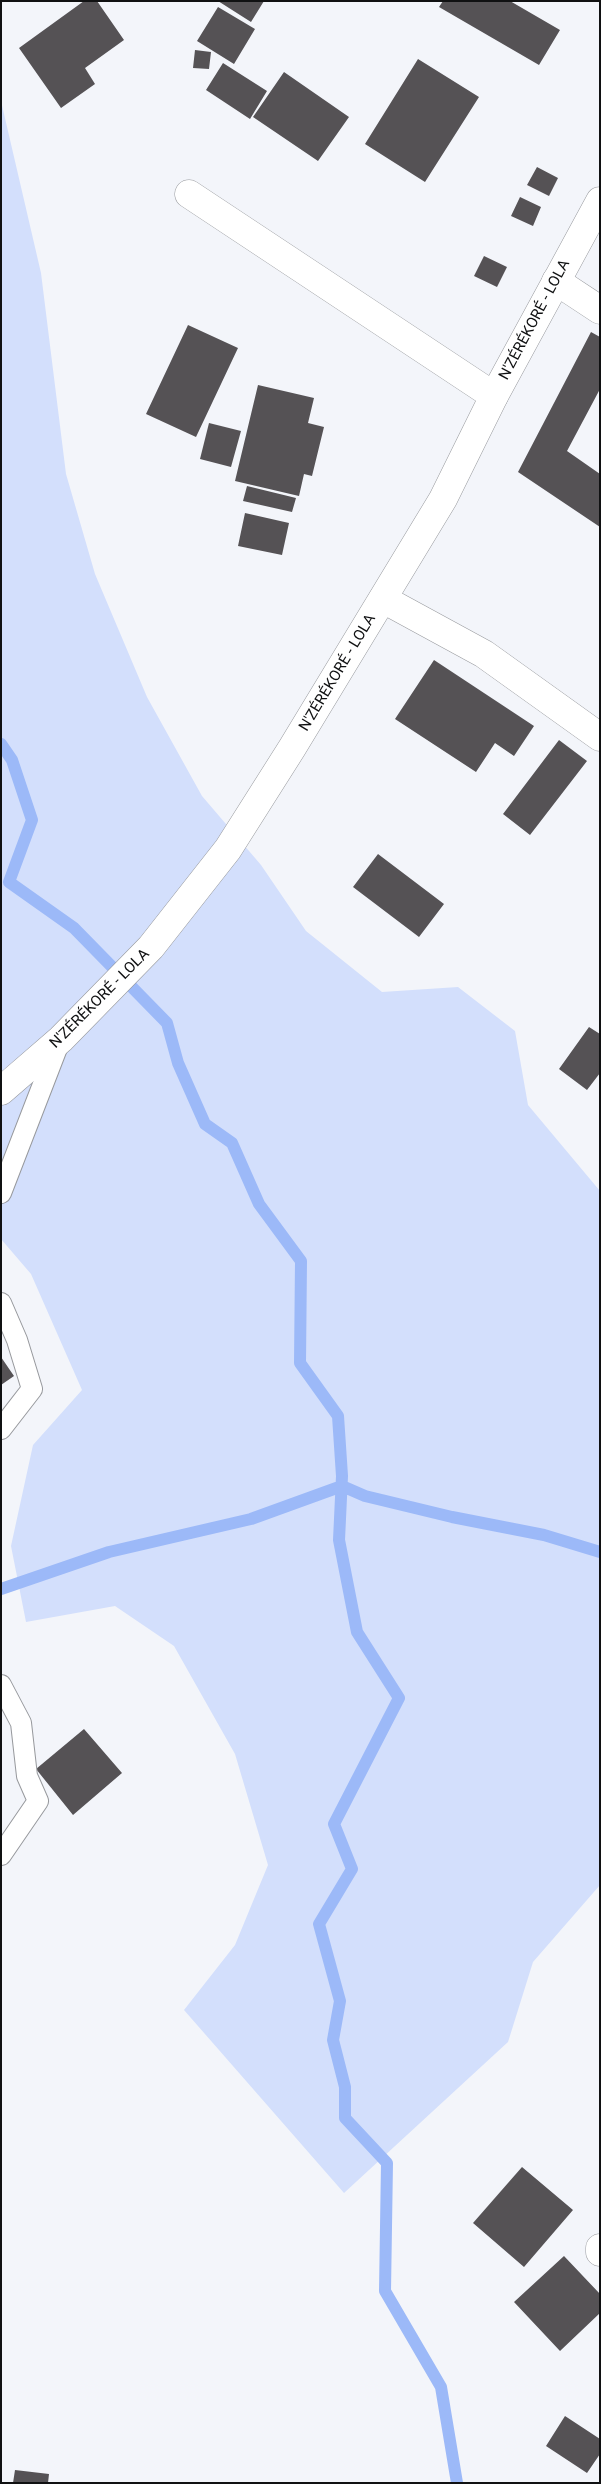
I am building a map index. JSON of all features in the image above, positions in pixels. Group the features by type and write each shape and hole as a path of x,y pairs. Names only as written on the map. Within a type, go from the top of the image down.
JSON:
{"main road":[{"path":"189,194 494,396"},
{"name":"N'ZÉRÉKORÉ - LOLA","path":"1,1091 61,1039 151,948 228,849 444,499 494,396 600,201"},
{"path":"556,281 600,310"},
{"path":"383,599 484,654 600,737"}],"lane":[{"path":"1,1193 61,1039"},
{"path":"1,1303 18,1340 32,1389 1,1429"},
{"path":"1,1685 21,1723 27,1776 38,1801 1,1855"}],"shaded area":[{"path":"1,101 41,273 66,474 95,574 147,697 202,796 261,865 306,931 382,992 458,987 515,1031 528,1105 600,1191 600,1885 533,1962 508,2042 344,2193 184,2010 235,1945 268,1865 235,1754 174,1646 115,1606 26,1622 11,1546 33,1445 82,1390 31,1274 1,1239"}],"building":[{"path":"84,1 97,1 124,40 85,68 95,84 61,108 19,48"},
{"path":"218,1 264,1 251,22"},
{"path":"443,1 510,1 560,30 539,65 439,7"},
{"path":"218,7 255,29 234,64 197,41"},
{"path":"195,50 211,52 209,69 193,68"},
{"path":"418,59 479,97 425,182 365,144"},
{"path":"223,63 267,91 250,119 206,90"},
{"path":"284,72 349,117 318,161 253,117"},
{"path":"537,167 558,178 549,196 527,185"},
{"path":"520,197 541,207 533,226 511,216"},
{"path":"484,256 507,267 497,287 474,276"},
{"path":"188,325 238,348 196,437 146,414"},
{"path":"591,332 600,337 600,389 567,451 600,474 600,527 518,472"},
{"path":"258,385 314,398 308,423 324,427 312,476 304,474 299,496 235,481"},
{"path":"209,423 241,431 231,467 200,459"},
{"path":"247,486 296,498 292,512 243,501"},
{"path":"245,513 289,523 282,555 238,546"},
{"path":"434,660 534,726 514,756 495,743 476,772 395,719"},
{"path":"559,740 587,761 530,835 503,814"},
{"path":"378,854 444,904 419,937 353,887"},
{"path":"589,1027 600,1034 600,1073 587,1090 559,1069"},
{"path":"1,1357 14,1376 1,1385"},
{"path":"84,1729 122,1773 73,1815 36,1769"},
{"path":"522,2167 573,2210 524,2267 473,2223"},
{"path":"564,2256 600,2294 600,2313 560,2351 514,2302"},
{"path":"565,2416 600,2439 600,2454 587,2473 546,2446"},
{"path":"15,2470 49,2474 48,2483 13,2483"}],"waterway":[{"path":"1,744 12,760 32,820 9,882 74,928 167,1023 178,1063 205,1124 232,1143 259,1204 301,1261 300,1363 338,1416 342,1476 339,1540 357,1632 399,1698 334,1824 352,1869 319,1924 340,2001 333,2040 345,2087 345,2118 387,2163 385,2291 441,2387 457,2483"},
{"path":"1,1589 109,1552 251,1519 342,1486 365,1496 452,1517 544,1535 600,1552"}]}
